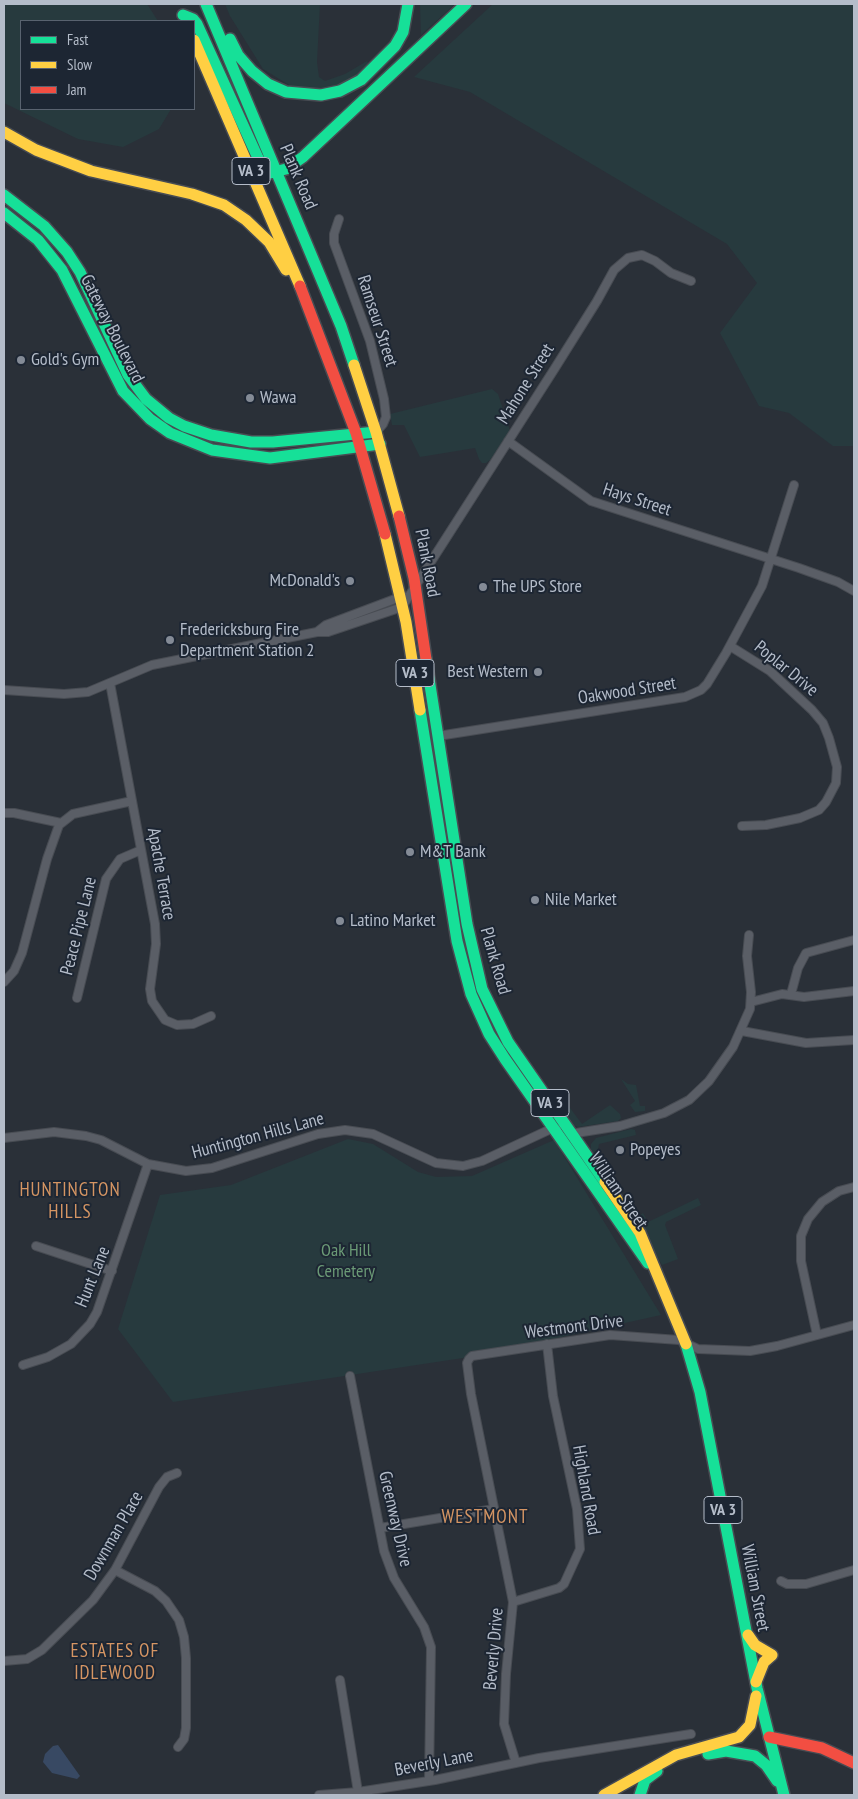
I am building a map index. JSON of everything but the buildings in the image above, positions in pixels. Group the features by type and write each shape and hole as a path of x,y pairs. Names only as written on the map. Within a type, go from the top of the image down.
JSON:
{"main road":[{"path":"178,4 184,18"},
{"path":"208,4 238,55 252,71 268,84 286,92 302,95 321,95 340,91 361,80 395,46 403,32 408,4"},
{"name":"Plank Road","path":"208,4 341,326 380,444 402,526 415,589 471,948 482,989 508,1042 572,1134"},
{"path":"195,22 264,169 270,173 278,172 303,157 466,4"},
{"name":"Plank Road","path":"195,42 307,302 360,447 389,549 401,602 436,804 457,941 471,994 494,1042 553,1128"},
{"path":"4,132 36,150 91,171 192,194 224,205 246,220 269,242 292,282 307,302"},
{"name":"Gateway Boulevard","path":"4,196 44,226 67,252 80,272 128,375 146,399 169,418 197,431 244,441 273,442 376,432"},
{"name":"Gateway Boulevard","path":"4,213 32,235 53,259 75,293 123,391 140,410 162,428 198,446 258,457 289,456 380,444"},
{"path":"430,768 438,780 445,783"},
{"path":"436,804 442,806 451,826"},
{"name":"William Street","path":"553,1128 619,1223 657,1273"},
{"name":"William Street","path":"572,1134 640,1233 687,1345 700,1392 756,1686 784,1793"},
{"path":"604,1795 676,1755 739,1736 745,1732 752,1719 756,1686 762,1666 772,1655 755,1645 745,1628"},
{"path":"769,1737 799,1745 822,1748 854,1763"},
{"path":"777,1766 788,1750 799,1745"},
{"path":"640,1795 646,1780 659,1770 698,1756 726,1751 747,1753 762,1760 784,1793"}],"street":[{"name":"Ramseur Street","path":"339,219 334,234 334,242 364,321 384,399 386,417 376,432"},
{"name":"Mahone Street","path":"401,602 415,589 620,263 635,255 642,256 655,261 672,273 691,281"},
{"name":"Hays Street","path":"508,441 591,501 771,559 838,582 854,590"},
{"name":"Oakwood Street","path":"438,736 685,697 700,690 707,684 759,593 794,485"},
{"path":"4,690 76,694 110,683 134,671 163,662 316,632 328,632 401,602"},
{"name":"Poplar Drive","path":"730,646 770,671 812,710 823,723 829,738 838,774 826,802 810,815 766,825 742,826"},
{"name":"Apache Terrace","path":"110,683 156,930 150,989 152,1001 165,1020 177,1025 193,1024 211,1016"},
{"path":"4,982 14,971 22,953 55,832 61,823 79,812 132,801"},
{"path":"4,812 61,823"},
{"name":"Peace Pipe Lane","path":"77,998 106,879 120,859 141,850"},
{"path":"553,1128 572,1134 620,1126 664,1113 689,1100 721,1065 742,1030 751,1002 747,956 749,935"},
{"path":"792,994 798,968 806,953 854,940"},
{"path":"751,1002 792,994 804,997 854,991"},
{"path":"742,1030 806,1043 854,1040"},
{"name":"Huntington Hills Lane","path":"4,1138 54,1132 86,1136 101,1140 148,1164 186,1171 212,1168 318,1134 345,1130 373,1134 436,1163 463,1166 482,1161 553,1128"},
{"name":"Hunt Lane","path":"23,1365 59,1351 81,1334 97,1312 148,1164"},
{"path":"817,1335 801,1261 801,1236 808,1219 822,1202 839,1191 854,1187"},
{"path":"36,1246 112,1272"},
{"name":"Westmont Drive","path":"467,1363 472,1356 547,1344 625,1335 679,1340 698,1349 750,1350 777,1346 854,1325"},
{"name":"Highland Road","path":"513,1602 559,1588 564,1584 580,1549 577,1509 553,1396 547,1344"},
{"name":"Beverly Drive","path":"467,1363 513,1602 506,1674 504,1724 516,1763"},
{"name":"Greenway Drive","path":"350,1376 388,1565 424,1627 431,1648 429,1781"},
{"name":"Downman Place","path":"4,1661 28,1659 42,1650 93,1600 115,1570 159,1487 167,1477 177,1473"},
{"path":"380,1528 494,1509"},
{"path":"115,1570 155,1591 166,1601 179,1620 184,1637 186,1658 186,1728 184,1739 178,1747"},
{"path":"780,1581 787,1584 806,1584 854,1570"},
{"path":"340,1680 358,1792"},
{"path":"516,1763 691,1734"},
{"name":"Beverly Lane","path":"318,1795 358,1792 429,1781 516,1763"}],"green space":[{"path":"4,4 147,4 157,20 20,20 20,110 170,110 159,129 123,147 78,139 4,103"},
{"path":"225,4 320,4 317,62 319,77 325,81 345,74 367,61 369,65 361,73 336,88 294,88 263,69 230,16"},
{"path":"420,4 455,4 421,35"},
{"path":"493,4 854,4 854,446 833,446 789,413 759,406 720,333 757,283 727,244 470,92 414,77"},
{"path":"492,389 498,394 510,431 486,463 482,463 479,459 475,448 420,457 404,425 392,425 390,414"},
{"path":"621,1079 628,1084 636,1085 640,1106 645,1106 645,1111 635,1112 630,1105 635,1101"},
{"path":"610,1105 620,1114 621,1118 618,1121 578,1127 573,1125 564,1113 570,1108 582,1124"},
{"path":"631,1129 635,1130 636,1135 599,1144 596,1160 591,1152 591,1144 596,1138"},
{"name":"Oak Hill Cemetery","path":"348,1139 373,1144 418,1172 436,1177 472,1176 554,1140 661,1315 476,1356 173,1402 118,1329 160,1195 231,1185"},
{"path":"698,1198 701,1205 666,1222 665,1225 678,1259 662,1265 636,1218 643,1213 648,1222"}],"water":[{"path":"58,1745 80,1776 77,1779 52,1773 43,1762 45,1754 53,1746"}],"traffic: fast":[{"path":"206,4 341,326 354,365"},
{"path":"230,39 238,55 252,71 268,84 286,92 321,95 340,91 361,80 395,46 403,32 408,4"},
{"path":"195,22 258,158 264,169 270,173 286,169 303,157 466,4"},
{"path":"183,15 194,20"},
{"path":"4,195 44,226 67,252 80,272 128,375 146,399 169,418 184,426 211,435 251,442 273,442 376,432"},
{"path":"4,213 38,240 62,270 123,391 150,419 170,433 212,450 270,458 380,444"},
{"path":"426,659 467,924 482,989 508,1042 605,1182"},
{"path":"420,710 457,941 471,994 489,1034 505,1059 648,1263"},
{"path":"686,1344 700,1392 757,1688 784,1795"},
{"path":"708,1754 726,1751 755,1756 766,1765 777,1781"},
{"path":"640,1795 645,1780 657,1771"}],"traffic: slow":[{"path":"195,42 300,286"},
{"path":"4,132 36,150 91,171 192,194 224,205 246,220 269,242 286,270"},
{"path":"354,365 376,432 399,516"},
{"path":"385,534 406,622 420,710"},
{"path":"605,1182 640,1233 686,1344"},
{"path":"748,1635 755,1645 772,1655 764,1662 756,1682"},
{"path":"604,1795 676,1755 739,1737 750,1725 756,1696"}],"traffic: jam":[{"path":"300,286 356,433 385,534"},
{"path":"399,516 414,578 426,659"},
{"path":"769,1737 822,1748 854,1763"}],"place":[{"name":"Gold's Gym","path":"21,360"},
{"name":"Wawa","path":"250,398"},
{"name":"McDonald's","path":"350,581"},
{"name":"The UPS Store","path":"483,587"},
{"name":"Fredericksburg Fire Department Station 2","path":"170,640"},
{"name":"Best Western","path":"538,672"},
{"name":"M&T Bank","path":"410,852"},
{"name":"Nile Market","path":"535,900"},
{"name":"Latino Market","path":"340,921"},
{"name":"Popeyes","path":"620,1150"}],"district":[{"name":"HUNTINGTON HILLS","path":"70,1202"},
{"name":"WESTMONT","path":"485,1518"},
{"name":"ESTATES OF IDLEWOOD","path":"115,1663"}]}
